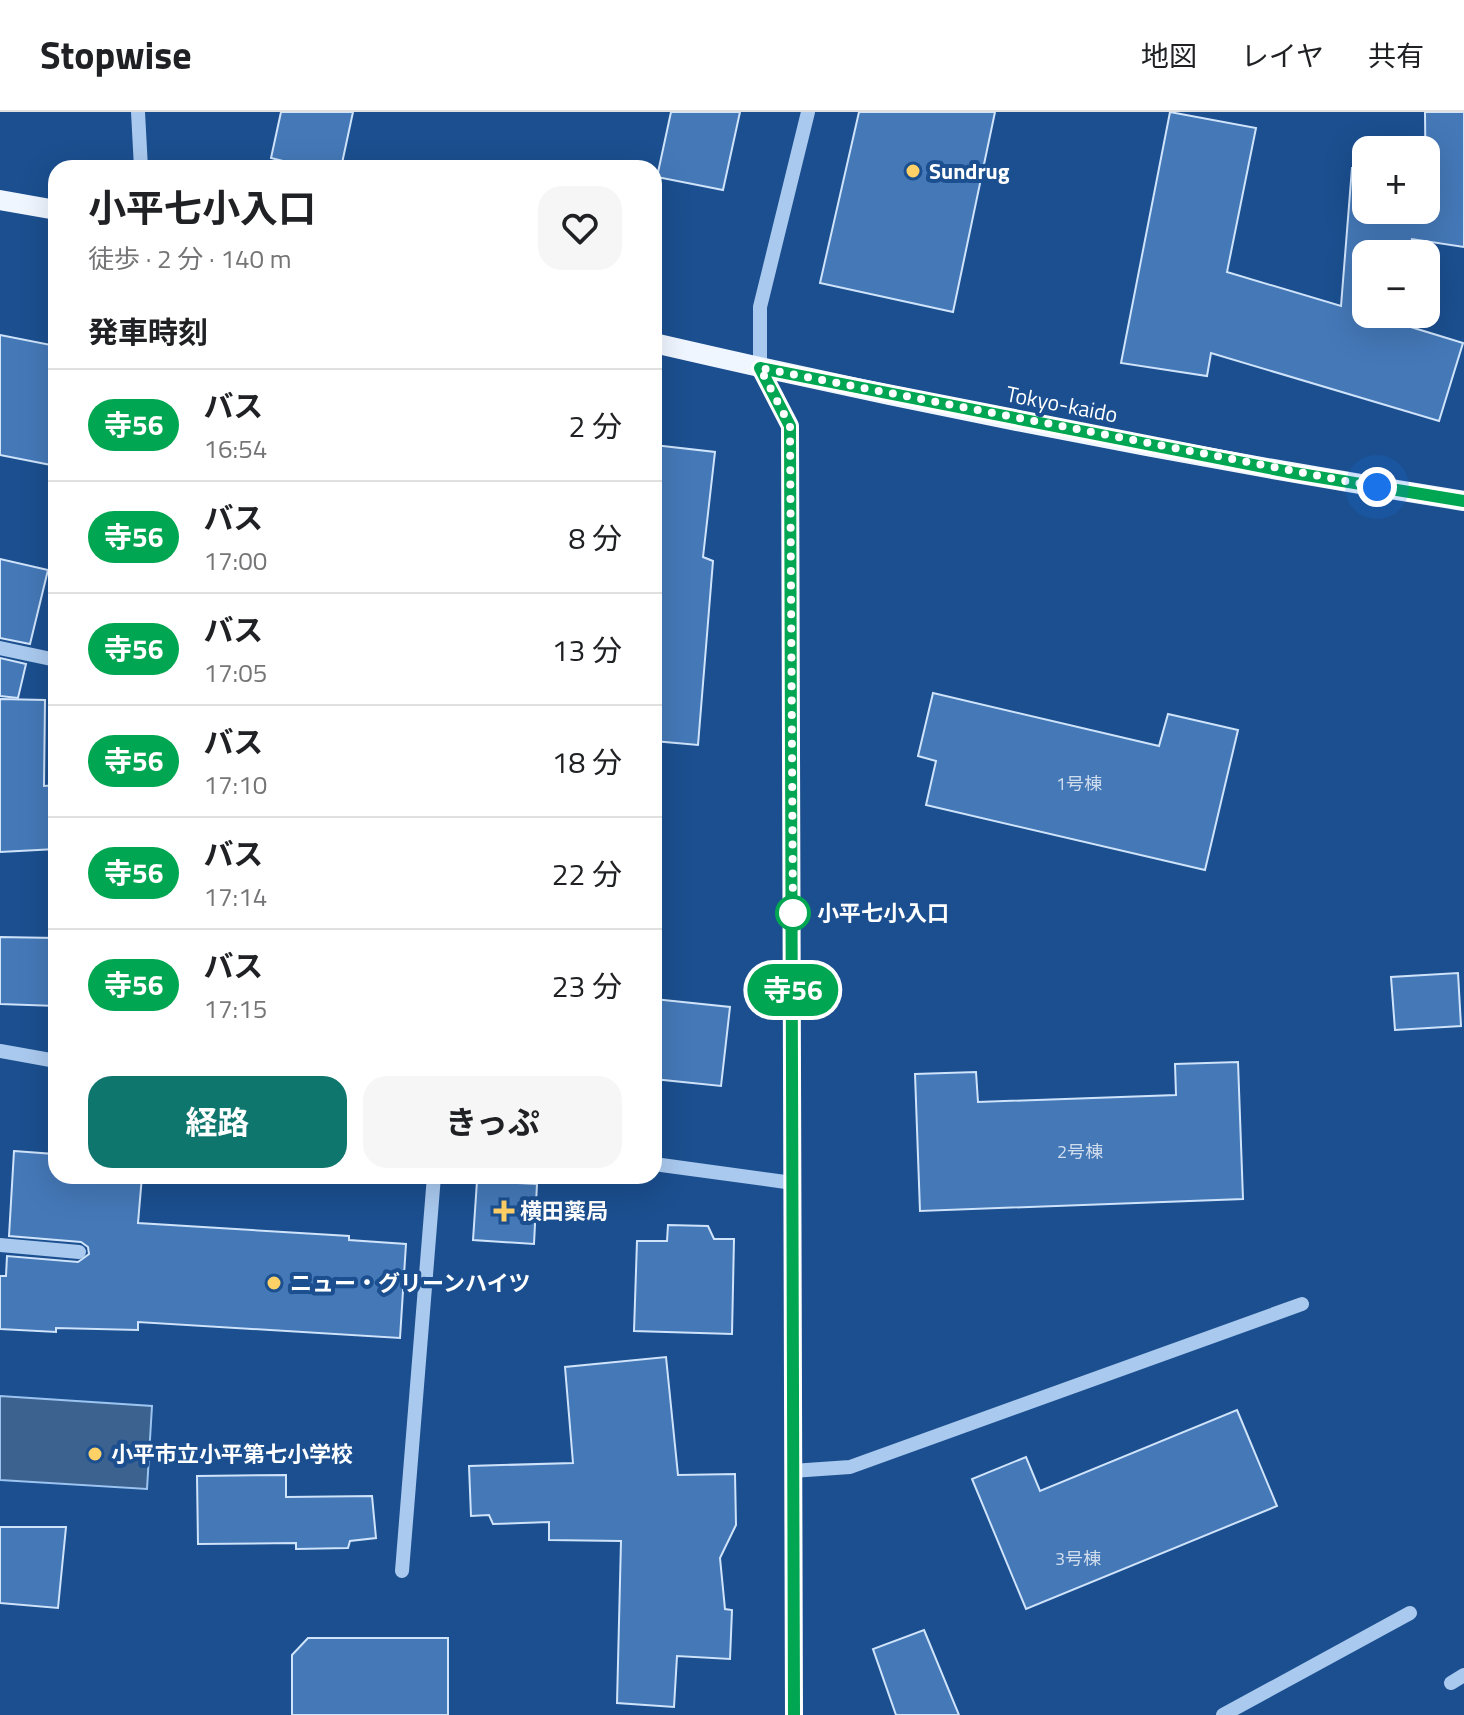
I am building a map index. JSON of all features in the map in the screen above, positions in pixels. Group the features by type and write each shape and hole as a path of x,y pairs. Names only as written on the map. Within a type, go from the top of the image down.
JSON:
{"main road":[{"path":"0,200 48,209"},
{"name":"Tokyo-kaido","path":"662,345 760,368 1294,473 1464,501"}],"street":[{"path":"138,112 141,160"},
{"path":"794,1715 790,426 760,368 762,288 808,112"},
{"path":"0,648 48,658"},
{"path":"0,1051 48,1060"},
{"path":"662,1165 793,1183"},
{"path":"402,1571 433,1184"},
{"path":"0,1245 79,1252"},
{"path":"792,1471 850,1467 1302,1304"},
{"path":"1223,1715 1410,1613"}],"water":[{"path":"0,1396 152,1406 147,1489 0,1480"}],"building":[{"path":"281,112 353,112 343,160 271,158"},
{"path":"671,112 740,112 723,190 662,178 661,160"},
{"path":"859,112 995,112 953,312 820,283"},
{"path":"1170,112 1256,128 1227,272 1341,306 1352,168 1352,224 1440,224 1440,136 1425,136 1425,112 1464,112 1464,247 1440,243 1440,240 1352,240 1352,328 1414,328 1463,343 1439,421 1211,353 1207,376 1121,363"},
{"path":"0,335 48,344 48,464 0,455"},
{"path":"662,446 715,452 703,557 713,561 698,745 662,742"},
{"path":"0,559 48,570 30,644 0,638"},
{"path":"0,658 26,664 18,698 0,696"},
{"path":"933,693 1159,746 1168,714 1238,730 1205,870 926,805 936,761 918,756"},
{"path":"0,699 45,700 44,786 48,786 48,849 0,852"},
{"path":"0,937 48,938 48,1006 0,1004"},
{"path":"1458,973 1461,1026 1395,1030 1391,977"},
{"path":"662,1000 730,1007 721,1086 662,1080"},
{"path":"1238,1062 1243,1199 920,1211 915,1074 976,1072 978,1102 1176,1095 1175,1064"},
{"path":"14,1151 48,1154 48,1184 141,1184 138,1223 349,1236 349,1240 406,1244 400,1338 138,1322 138,1330 56,1328 56,1332 0,1329 0,1276 6,1276 7,1256 78,1262 89,1254 88,1247 81,1242 9,1236"},
{"path":"477,1184 537,1184 534,1244 473,1240"},
{"path":"668,1225 708,1226 714,1239 734,1239 732,1334 634,1331 637,1241 667,1241"},
{"path":"666,1357 678,1475 735,1474 736,1525 720,1558 725,1609 732,1610 730,1659 677,1656 674,1707 617,1703 621,1541 549,1540 549,1522 493,1524 489,1515 471,1516 469,1466 573,1463 565,1367"},
{"path":"1237,1410 1277,1506 1026,1609 972,1479 1026,1457 1040,1491"},
{"path":"286,1475 286,1497 372,1496 376,1538 350,1541 348,1548 296,1549 296,1543 198,1544 197,1476"},
{"path":"0,1527 66,1527 58,1608 0,1603"},
{"path":"924,1630 959,1715 896,1715 873,1649"},
{"path":"308,1638 448,1638 448,1715 292,1715 292,1655"}],"bus line":[{"name":"寺56","path":"794,1715 790,426 760,368 1294,473 1464,501"}],"place":[{"name":"Sundrug","path":"913,171"},
{"name":"小平七小入口","path":"793,913"},
{"name":"横田薬局","path":"504,1211"},
{"name":"ニュー・グリーンハイツ","path":"274,1283"},
{"name":"小平市立小平第七小学校","path":"95,1454"}],"route":[{"path":"793,913 793,922 790,426 760,368 1377,487"}]}
